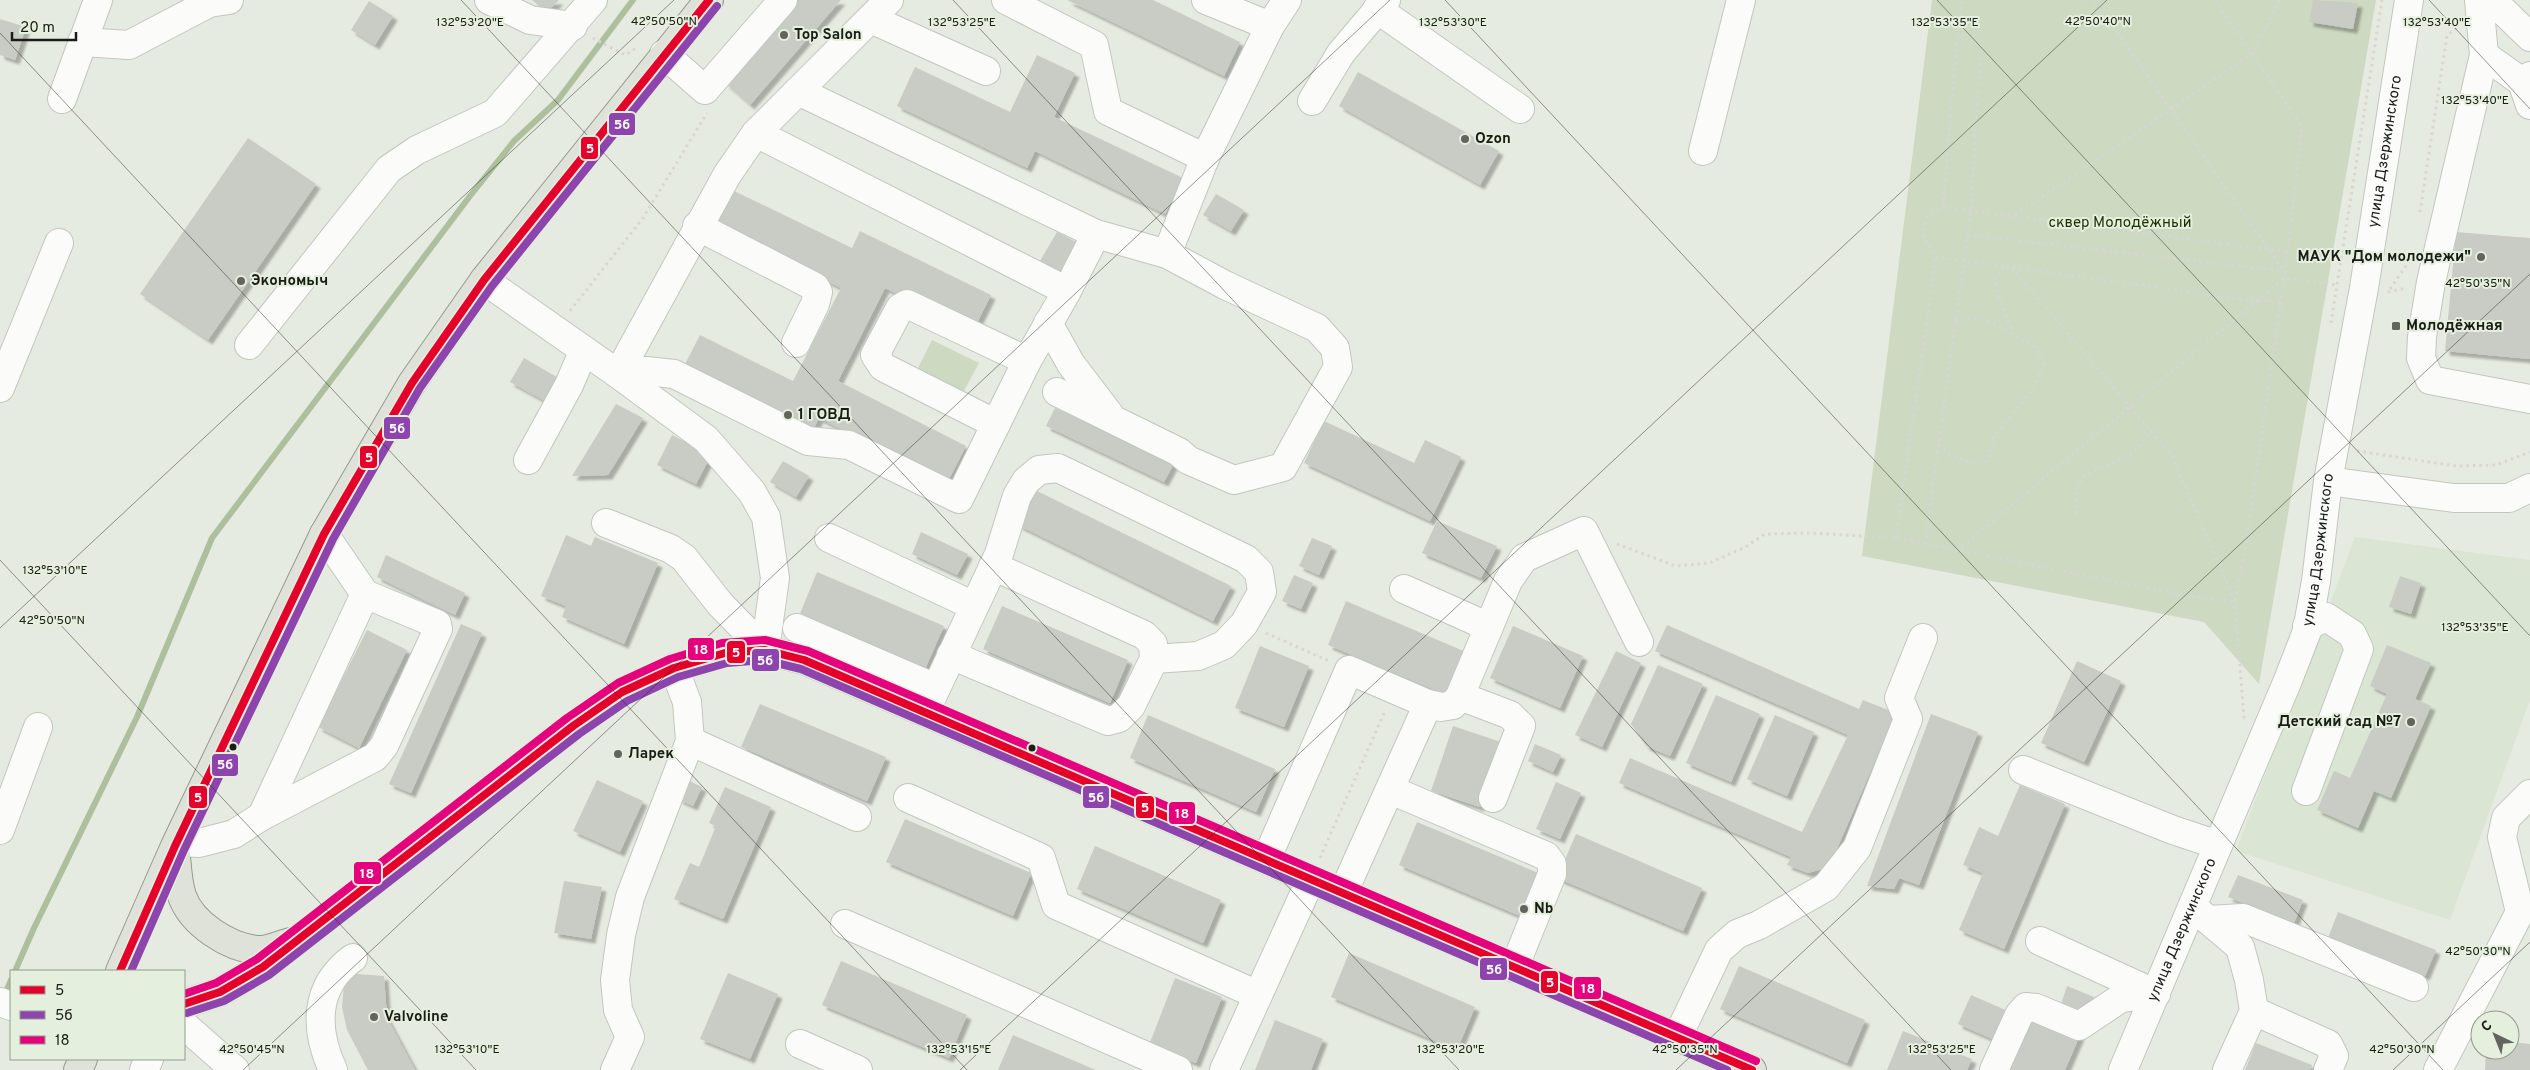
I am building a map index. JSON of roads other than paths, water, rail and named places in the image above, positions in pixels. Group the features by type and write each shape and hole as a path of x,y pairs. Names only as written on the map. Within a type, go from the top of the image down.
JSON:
{"main road":[{"path":"120,970 176,844 324,534 412,383 484,280 709,0"},
{"path":"185,1004 220,992 263,967 573,726 622,692 674,668 725,653 765,650 804,660 1752,1070"},
{"path":"176,844 182,895 187,908 208,930 232,945 259,950 297,940"}],"street":[{"path":"62,99 98,0"},
{"path":"82,42 129,45 209,3 229,0"},
{"path":"489,0 530,20 582,31"},
{"path":"249,345 389,169 417,150 495,113 582,31 593,0"},
{"path":"664,54 705,90 783,0"},
{"path":"1006,0 1094,45 1108,111 1205,158"},
{"path":"1206,0 1270,26"},
{"path":"1167,254 1205,158 1270,26 1287,0"},
{"path":"1703,151 1741,0"},
{"name":"улица Дзержинского","path":"2123,1070 2156,994 2200,914 2218,845 2288,680 2307,626 2316,581 2328,482 2351,447 2364,288 2408,0"},
{"path":"2479,0 2483,47 2431,282 2422,337 2421,358 2430,380 2530,399"},
{"path":"2492,0 2530,37"},
{"path":"1312,101 1341,53 1381,5 1520,109"},
{"path":"618,374 697,226 727,175 756,133 880,9 986,71"},
{"path":"2483,47 2527,88"},
{"path":"798,91 1096,234 1167,254 1225,285 1317,328 1335,348 1338,367 1284,467 1234,480 1188,460 1179,452 1057,392"},
{"path":"756,133 1067,291"},
{"path":"697,226 815,287 818,292 815,304 796,343"},
{"path":"618,374 646,370 674,374 808,442 848,445 959,499 1027,360 1067,291 1096,234"},
{"path":"0,388 59,243"},
{"path":"484,280 618,374 706,439 752,492 766,517 775,578 765,650"},
{"path":"996,424 883,367 875,355 900,308 908,304 1027,360"},
{"path":"1048,323 1071,364 1113,419"},
{"path":"528,460 569,385 584,350"},
{"path":"925,712 993,566 1016,496 1026,480 1039,470 1058,468 1246,559 1259,572 1262,592 1244,624 1224,645 1198,656 1154,659"},
{"path":"2328,482 2454,498 2509,498 2530,488"},
{"path":"606,523 671,549 684,558 720,604 765,650"},
{"path":"1266,860 1349,670 1428,704 1441,707 1453,705 1460,696 1508,581 1524,558 1584,531 1639,642"},
{"path":"176,844 199,842 234,834 262,816 374,757 384,746 438,629 437,624 365,594 324,534"},
{"path":"829,538 974,606"},
{"path":"951,656 1108,721 1119,718 1131,706 1154,659 1152,644 1144,635 993,566"},
{"path":"1404,589 1489,627"},
{"path":"262,816 365,594"},
{"path":"2306,791 2359,648 2352,634 2326,617 2307,626"},
{"path":"798,628 936,688"},
{"path":"1677,1038 1719,950 1737,934 1759,925 1826,887 1857,848 1908,719 1899,698 1923,638"},
{"path":"615,1070 630,1037 618,1010 616,987 621,935 630,897 690,741 687,702 674,668"},
{"path":"1460,696 1510,715 1521,726 1493,798"},
{"path":"1343,893 1391,790 1428,704"},
{"path":"0,830 38,727"},
{"path":"690,741 857,817"},
{"path":"2023,770 2173,830 2218,845"},
{"path":"1391,790 1546,856 1552,864 1552,874 1514,968"},
{"path":"2438,1070 2525,910 2502,837 2506,818 2530,794"},
{"path":"908,798 1041,858 1056,905 1258,995"},
{"path":"1224,1070 1311,879"},
{"path":"2200,914 2243,918 2414,987"},
{"path":"2200,914 2240,947 2254,1011 2227,1070"},
{"path":"845,924 1178,1070"},
{"path":"2040,941 2156,994"},
{"path":"333,1070 320,1032 320,1014 331,981 340,968 353,958"},
{"path":"1994,1070 2019,1015 2026,1007 2036,1008 2079,1026 2121,998 2156,994"},
{"path":"2254,1011 2328,1044 2334,1056 2328,1070"},
{"path":"185,1026 235,1070"},
{"path":"800,1044 858,1070"}],"waterway":[{"path":"15,970 137,717 212,538 470,196 514,141 558,100 633,0"},
{"path":"4,997 10,982"}],"place":[{"name":"Top Salon","path":"784,35"},
{"name":"Ozon","path":"1465,139"},
{"name":"МАУК \"Дом молодежи\"","path":"2481,257"},
{"name":"Экономыч","path":"241,281"},
{"name":"Молодёжная","path":"2396,326"},
{"name":"1 ГОВД","path":"788,415"},
{"name":"Детский сад №7","path":"2411,722"},
{"name":"Ларек","path":"618,754"},
{"name":"Nb","path":"1524,909"},
{"name":"Valvoline","path":"374,1017"}],"park label":[{"name":"сквер Молодёжный","path":"2120,223"}]}
